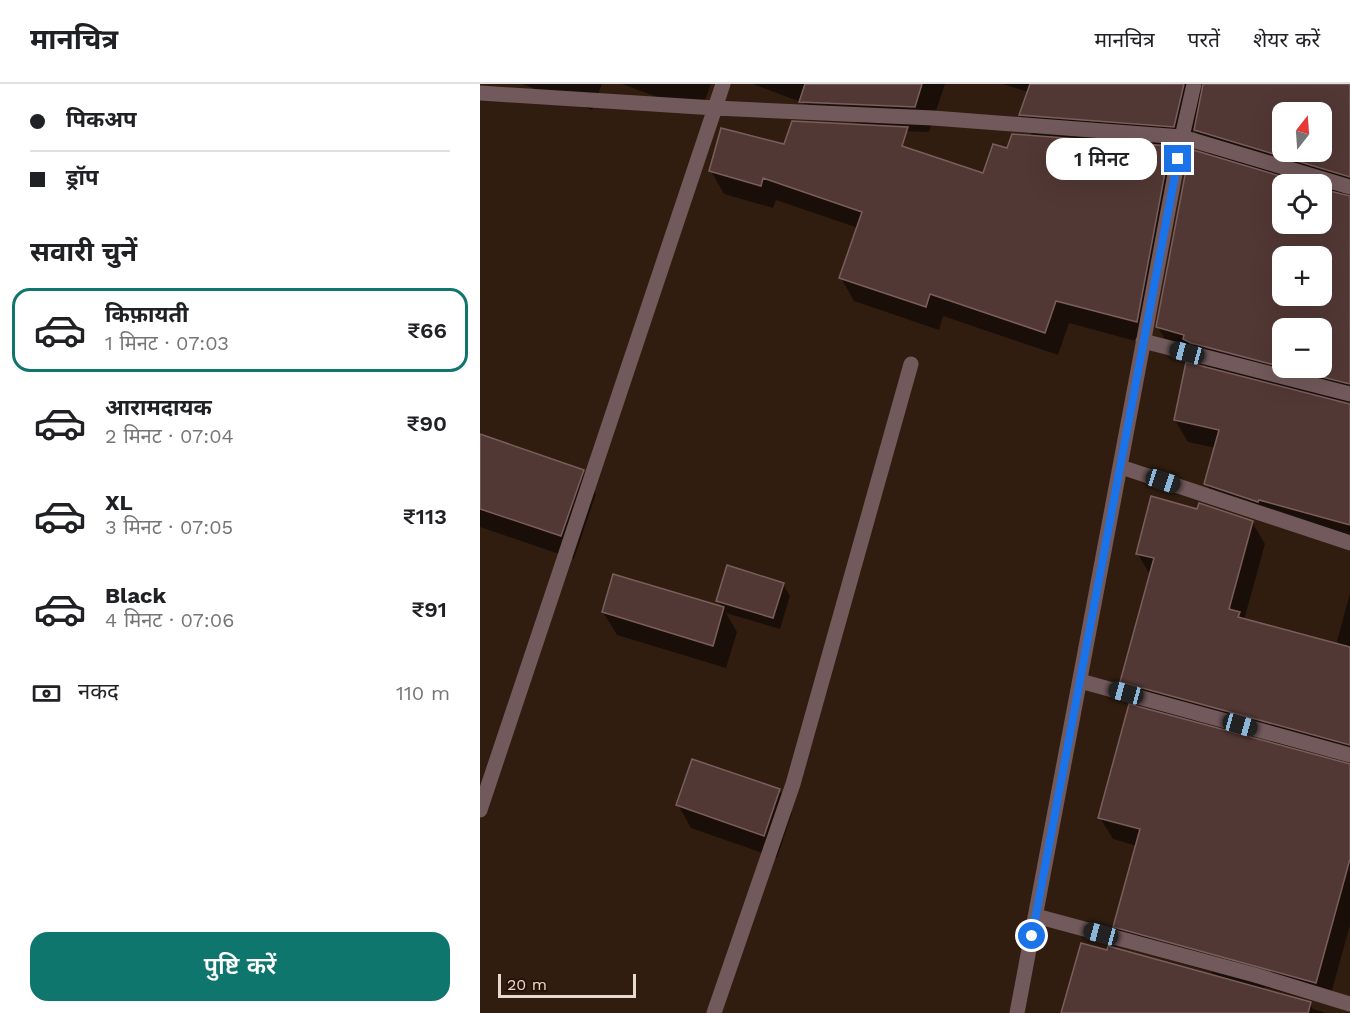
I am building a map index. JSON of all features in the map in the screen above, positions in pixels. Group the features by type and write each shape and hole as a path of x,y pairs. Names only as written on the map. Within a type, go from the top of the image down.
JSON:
{"street":[{"path":"480,810 723,84"},
{"path":"1017,1013 1182,136 1194,84"},
{"path":"480,93 715,108 933,118 1182,136 1350,187"},
{"path":"1143,341 1350,394"},
{"path":"714,1013 793,784 911,364"},
{"path":"1120,467 1350,543"},
{"path":"1080,681 1350,755"},
{"path":"1036,916 1255,975 1350,1004"}],"building":[{"path":"805,84 922,84 915,107 799,102"},
{"path":"1030,84 1184,84 1174,127 1019,115"},
{"path":"1203,84 1350,84 1350,177 1300,162 1332,162 1332,102 1272,102 1272,154 1194,130"},
{"path":"792,121 908,127 902,146 983,173 993,144 1007,148 1012,134 1170,146 1137,322 1056,301 1045,333 930,294 926,307 839,278 862,212 763,178 761,186 709,171 721,128 784,144"},
{"path":"1190,149 1274,174 1272,234 1332,234 1332,192 1350,196 1350,384 1326,378 1332,378 1332,318 1272,318 1272,364 1191,343 1183,339 1184,335 1156,327"},
{"path":"1186,362 1350,404 1350,525 1259,500 1258,502 1204,484 1219,430 1174,420"},
{"path":"480,434 584,470 561,536 480,509"},
{"path":"1151,496 1197,509 1199,503 1253,521 1229,609 1240,612 1238,617 1350,647 1350,745 1120,682 1154,558 1136,554"},
{"path":"727,565 784,583 773,618 716,601"},
{"path":"613,574 724,607 713,646 602,612"},
{"path":"1129,704 1350,764 1350,859 1316,983 1113,927 1140,829 1098,818"},
{"path":"692,759 780,789 764,836 676,805"},
{"path":"1081,943 1107,950 1108,946 1311,1002 1308,1013 1061,1013"}],"route":[{"path":"1032,936 1178,159"}]}
